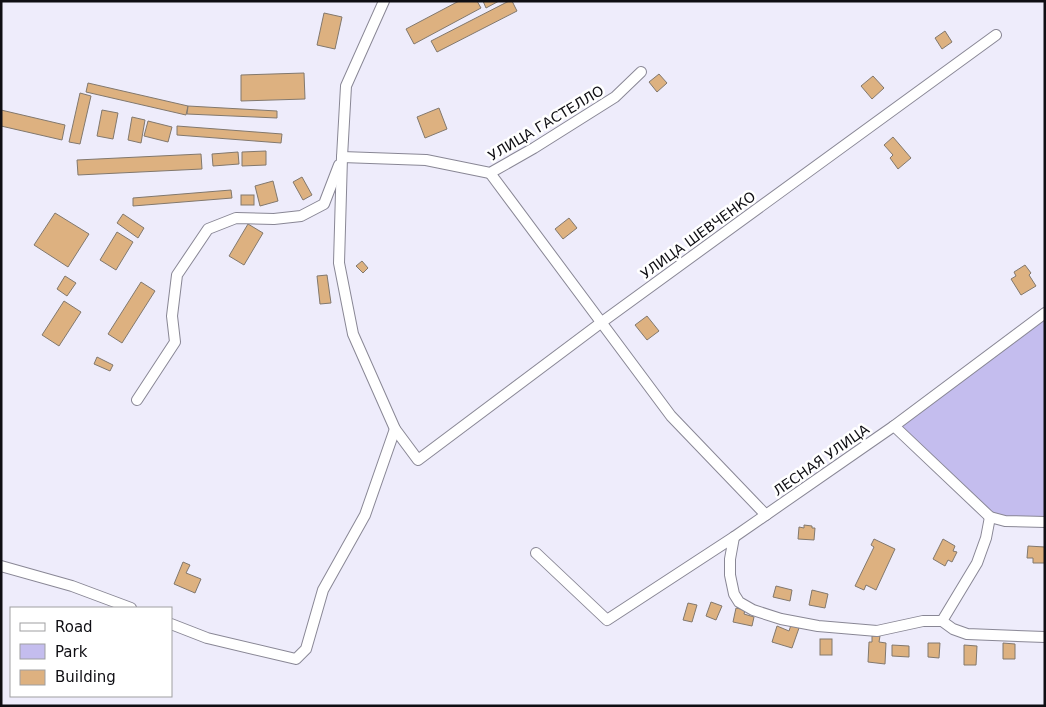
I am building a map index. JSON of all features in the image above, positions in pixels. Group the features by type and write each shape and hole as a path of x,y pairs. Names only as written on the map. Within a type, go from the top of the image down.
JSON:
{"street":[{"path":"172,624 207,638 296,659 306,649 323,590 365,515 395,429 353,334 339,263 346,86 384,1"},
{"name":"УЛИЦА ШЕВЧЕНКО","path":"395,429 418,460 602,322 996,34"},
{"name":"УЛИЦА ГАСТЕЛЛО","path":"342,157 426,160 490,173 615,97 641,72"},
{"path":"137,400 175,342 172,316 177,275 208,229 236,218 274,219 301,216 324,204 342,157"},
{"path":"490,173 671,416 766,515"},
{"name":"ЛЕСНАЯ УЛИЦА","path":"536,553 607,620 734,537 894,426 1045,314"},
{"path":"894,426 990,517 1005,521 1045,522"},
{"path":"942,621 977,563 986,538 990,517"},
{"path":"734,537 730,559 730,575 734,594 739,602 752,610 781,619 818,626 877,631 923,620 942,621 954,629 967,634 1045,636"},
{"path":"1,566 72,586 128,607"}],"green space":[{"path":"1045,313 1045,522 990,517 894,426"}],"building":[{"path":"459,1 477,1 481,8 414,44 406,29"},
{"path":"483,1 499,1 486,8"},
{"path":"512,1 517,11 437,52 431,41"},
{"path":"324,13 342,17 335,49 317,45"},
{"path":"945,31 952,42 942,49 935,38"},
{"path":"304,73 305,99 241,101 241,75"},
{"path":"659,74 667,83 657,92 649,82"},
{"path":"873,76 884,88 872,99 861,86"},
{"path":"88,83 188,106 186,115 86,92"},
{"path":"80,93 91,96 80,144 69,142"},
{"path":"188,106 277,111 277,118 187,114"},
{"path":"439,108 447,129 425,138 417,117"},
{"path":"1,110 65,125 62,140 1,126"},
{"path":"102,110 118,113 113,139 97,136"},
{"path":"132,117 145,120 141,143 128,140"},
{"path":"148,121 172,127 168,142 144,136"},
{"path":"177,126 282,134 281,143 177,135"},
{"path":"893,137 911,158 898,169 890,158 893,155 884,145"},
{"path":"266,151 266,165 242,166 242,152"},
{"path":"238,152 239,164 213,166 212,154"},
{"path":"201,154 202,169 78,175 77,160"},
{"path":"302,177 312,195 303,200 293,182"},
{"path":"273,181 278,201 260,206 255,186"},
{"path":"231,190 232,198 133,206 133,198"},
{"path":"241,195 254,195 254,205 241,205"},
{"path":"55,213 89,234 68,267 34,245"},
{"path":"123,214 144,228 138,238 117,223"},
{"path":"569,218 577,228 563,239 555,229"},
{"path":"248,224 263,233 244,265 229,256"},
{"path":"117,232 133,242 116,270 100,260"},
{"path":"362,261 368,268 363,273 356,266"},
{"path":"1025,265 1031,273 1029,275 1036,286 1021,295 1011,279 1016,276 1014,272"},
{"path":"327,275 331,303 320,304 317,276"},
{"path":"65,276 76,283 67,296 57,289"},
{"path":"141,282 155,291 122,343 108,334"},
{"path":"64,301 81,312 59,346 42,335"},
{"path":"647,316 659,331 647,340 635,325"},
{"path":"97,357 113,365 110,371 94,364"},
{"path":"804,525 815,528 814,540 798,539 799,527 804,528"},
{"path":"874,539 895,549 876,590 866,585 864,590 855,586 874,547 871,545"},
{"path":"943,539 955,546 953,551 957,552 952,562 948,560 945,566 933,559"},
{"path":"1028,546 1045,547 1045,563 1033,563 1033,558 1027,558"},
{"path":"183,562 190,565 186,573 201,579 195,593 174,584"},
{"path":"776,586 792,590 790,601 773,597"},
{"path":"812,590 828,594 825,608 809,605"},
{"path":"711,602 722,606 716,620 706,616"},
{"path":"688,603 697,605 692,622 683,620"},
{"path":"736,608 745,610 744,614 754,617 752,626 733,622"},
{"path":"791,625 799,628 792,648 772,642 777,626 789,631"},
{"path":"872,636 880,636 879,642 886,643 885,664 868,662 869,642 872,642"},
{"path":"820,639 832,639 832,655 820,655"},
{"path":"928,643 940,643 939,658 928,657"},
{"path":"1003,643 1015,644 1015,659 1003,659"},
{"path":"892,645 909,646 909,657 892,656"},
{"path":"964,645 977,646 976,665 964,665"}]}
